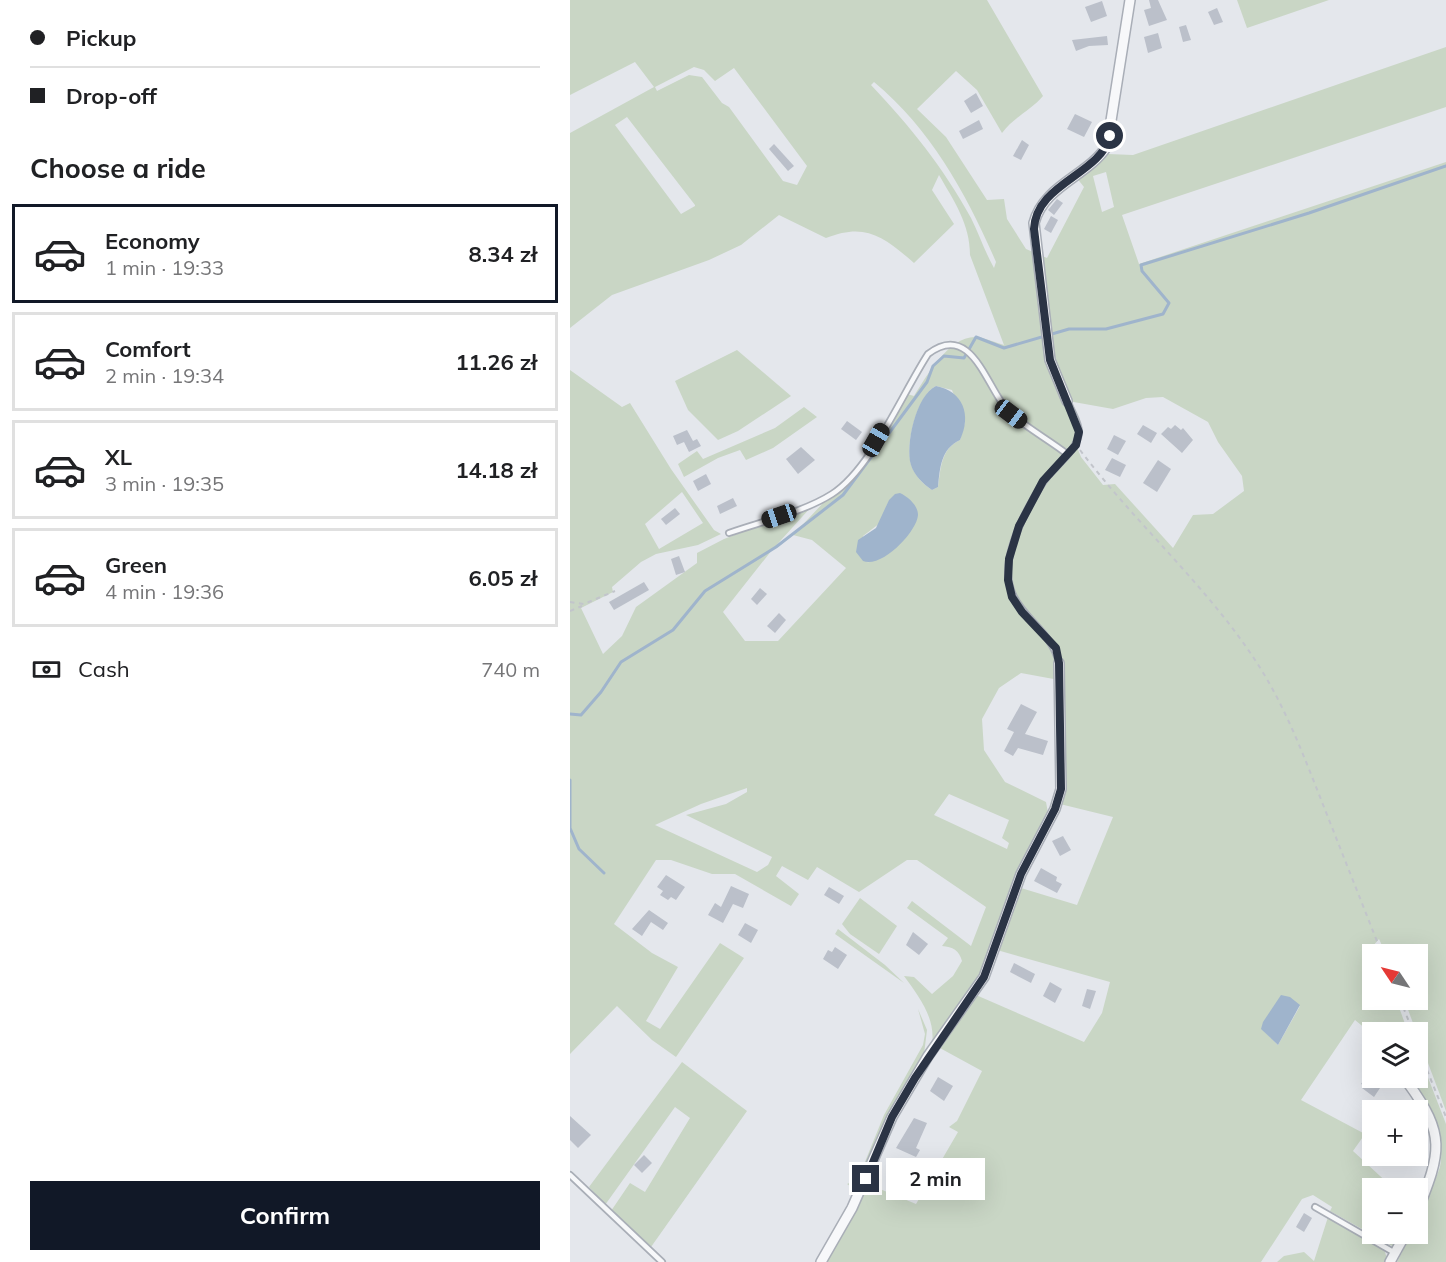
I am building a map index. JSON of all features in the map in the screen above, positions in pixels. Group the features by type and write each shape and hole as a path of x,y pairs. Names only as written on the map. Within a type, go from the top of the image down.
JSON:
{"street":[{"path":"1067,401 1052,367 1034,229 1036,217 1063,183 1101,154 1107,146 1130,0"},
{"path":"820,1262 852,1208 892,1117 928,1056 984,977 1021,874 1055,809 1061,789 1059,663"},
{"path":"1412,1088 1426,1107 1438,1145 1428,1185"},
{"path":"1390,1262 1400,1244"}],"lane":[{"path":"729,533 817,501 843,486 866,458 928,354 945,346 959,347 973,356 1004,407 1067,454"},
{"path":"1059,663 1056,648 1022,612 1012,597 1008,580 1009,559 1019,526 1043,481 1076,445 1078,428 1067,401"},
{"path":"570,1175 662,1262"},
{"path":"1315,1207 1395,1253"}],"path":[{"path":"1076,445 1112,492 1229,623 1257,663 1282,706 1301,747 1378,944"},
{"path":"570,611 615,591"},
{"path":"570,602 584,604"},
{"path":"1428,1072 1446,1117"}],"green space":[{"path":"570,0 987,0 1043,96 1002,133 977,90 956,71 917,109 946,137 987,200 1004,199 1007,219 1026,249 1047,258 1084,187 1076,177 1108,154 1133,155 1446,47 1446,107 1122,215 1139,264 1446,162 1446,1111 1428,1063 1428,1022 1413,1022 1408,1010 1428,1010 1428,944 1381,944 1379,939 1375,944 1362,944 1362,1010 1400,1010 1404,1022 1362,1022 1362,1026 1355,1020 1301,1100 1362,1132 1362,1138 1353,1151 1362,1159 1362,1166 1369,1166 1382,1178 1362,1178 1362,1229 1330,1211 1332,1207 1313,1195 1302,1199 1261,1262 824,1262 868,1184 916,1204 958,1132 949,1127 957,1121 982,1071 938,1047 976,995 1084,1042 1102,1013 1110,982 997,950 1021,888 1077,905 1113,817 1060,804 1065,786 1059,680 1021,673 999,688 982,719 984,750 1005,782 1046,802 1048,813 1040,833 1011,886 980,977 953,1012 931,1049 933,1039 930,1019 904,976 914,977 932,994 953,976 962,961 955,950 942,946 948,938 907,908 912,901 971,946 986,907 917,860 907,860 859,892 817,867 808,880 782,866 776,876 799,894 791,906 735,874 712,874 671,860 656,860 614,924 652,953 678,967 646,1021 660,1029 720,943 744,958 676,1057 652,1040 617,1006 570,1054 570,370 622,407 630,403 671,469 714,530 721,534 698,545 656,554 641,562 612,587 613,592 581,608 603,654 622,636 636,607 697,563 697,553 724,539 812,506 772,550 723,612 745,641 778,641 846,568 812,540 793,535 824,502 838,493 860,472 907,394 914,396 932,368 948,350 967,338 977,337 1004,345 970,255 964,223 939,175 932,190 954,224 914,263 884,239 874,235 852,231 826,238 779,215 741,245 709,260 612,295 570,328 570,133 654,87 635,62 570,95","holes":["694,67 704,70 715,81 734,68 807,166 797,185 783,181 729,107 722,103 702,77 689,75 657,91 655,87","874,82 894,100 946,164 985,237 996,262 994,268 971,218 949,181 925,148 871,85","627,117 695,206 681,214 615,125","1106,172 1114,207 1102,212 1093,176","936,386 952,390 965,422 960,440 945,454 938,487 932,490 914,472 910,456 911,433 923,399","1163,397 1208,422 1218,442 1242,476 1244,491 1213,514 1193,515 1173,548 1115,484 1103,485 1081,457 1077,447 1079,432 1068,401 1113,409 1146,398","682,492 703,523 659,549 645,524","889,500 868,563 863,536 880,523","747,788 747,792 726,804 686,815 772,857 768,865 757,872 655,825 701,804","949,794 1009,820 1002,838 1009,843 1007,849 934,815","1300,1006 1278,1045 1262,1029"]},
{"path":"1237,0 1329,0 1247,28"},
{"path":"737,350 791,396 738,431 718,440 688,410 675,381"},
{"path":"804,407 817,417 773,448 746,460 740,450 718,458 684,477 678,464 697,451 703,459 775,428"},
{"path":"860,898 897,926 879,954 850,934 842,924"},
{"path":"838,929 885,965 904,983 835,934"},
{"path":"918,1009 927,1030 924,1054 898,1098 856,1190 847,1184 858,1179 884,1115 923,1045 925,1034"},
{"path":"682,1062 747,1111 651,1247 611,1211 630,1183 645,1192 690,1118 675,1107 605,1205 589,1187"},
{"path":"1428,1078 1446,1124 1446,1262 1397,1262 1406,1244 1428,1244 1428,1196 1440,1167 1439,1133 1428,1100 1426,1100 1419,1089 1428,1088"},
{"path":"1328,1217 1362,1236 1362,1244 1375,1244 1384,1249 1388,1262 1277,1262 1284,1256 1304,1252 1314,1261"}],"water":[{"path":"936,386 953,393 959,399 965,413 965,422 960,440 945,454 938,487 932,490 919,479 912,469 910,445 918,410 929,391"},
{"path":"900,493 916,508 918,515 912,530 897,547 879,560 863,561 856,552 858,540 876,528 889,500 895,494"},
{"path":"1281,995 1290,997 1300,1005 1278,1045 1261,1029 1263,1022"}],"building":[{"path":"1149,0 1158,0 1167,20 1149,26 1144,10 1151,8"},
{"path":"1102,1 1107,16 1091,22 1085,7"},
{"path":"1217,8 1223,22 1214,25 1208,12"},
{"path":"1186,25 1191,40 1183,42 1179,27"},
{"path":"1158,33 1162,48 1148,53 1144,37"},
{"path":"1107,36 1108,45 1089,46 1076,51 1072,40"},
{"path":"976,93 983,106 971,113 964,101"},
{"path":"1075,114 1092,122 1084,137 1067,129"},
{"path":"979,120 983,129 963,139 959,131"},
{"path":"1022,140 1029,145 1021,160 1013,156"},
{"path":"774,144 794,166 788,171 769,149"},
{"path":"1057,199 1063,203 1054,215 1048,210"},
{"path":"1051,216 1058,220 1051,233 1044,229"},
{"path":"847,421 862,432 856,440 841,429"},
{"path":"1143,425 1157,433 1151,443 1137,434"},
{"path":"1175,425 1181,430 1183,428 1193,440 1182,453 1161,434 1168,427 1171,429"},
{"path":"687,430 693,441 697,439 701,446 689,452 684,442 677,445 673,436"},
{"path":"1114,435 1126,441 1118,455 1107,449"},
{"path":"801,447 815,460 798,474 786,459"},
{"path":"1112,458 1126,465 1120,477 1105,470"},
{"path":"1158,460 1171,469 1157,492 1143,483"},
{"path":"706,474 711,484 698,491 693,481"},
{"path":"733,498 737,506 720,514 717,506"},
{"path":"675,508 680,514 666,525 661,519"},
{"path":"679,556 685,572 676,575 671,559"},
{"path":"644,582 649,590 614,610 609,602"},
{"path":"760,588 767,594 757,605 751,599"},
{"path":"779,613 786,620 775,633 767,626"},
{"path":"1021,704 1037,712 1025,734 1048,741 1043,755 1018,748 1013,756 1004,751 1014,732 1007,729"},
{"path":"1063,836 1071,850 1060,856 1052,841"},
{"path":"1041,868 1057,877 1056,881 1062,884 1057,893 1034,881"},
{"path":"666,875 685,887 676,900 671,897 668,900 660,895 663,891 657,887"},
{"path":"731,886 749,894 743,908 733,904 723,923 708,915 715,903 721,907"},
{"path":"829,887 844,896 839,904 824,895"},
{"path":"649,910 668,923 663,930 651,922 642,936 632,929"},
{"path":"745,923 758,930 751,943 738,935"},
{"path":"913,932 928,944 919,955 906,945"},
{"path":"835,947 847,955 838,969 823,959 828,950 832,952"},
{"path":"1014,963 1035,974 1031,983 1010,972"},
{"path":"1050,982 1062,989 1055,1003 1043,996"},
{"path":"1087,989 1096,991 1090,1009 1082,1006"},
{"path":"938,1077 953,1086 944,1101 930,1091"},
{"path":"1362,1088 1380,1088 1374,1097"},
{"path":"570,1116 591,1135 578,1148 570,1140"},
{"path":"914,1118 927,1123 916,1148 920,1150 916,1157 896,1148"},
{"path":"644,1155 652,1163 642,1173 634,1165"},
{"path":"1304,1213 1312,1218 1304,1232 1296,1227"}],"waterway":[{"path":"570,714 581,715 601,692 621,662 673,630 705,591 776,547 843,495 927,382 933,366 944,356 964,358 976,337 1004,348 1069,329 1106,329 1163,314 1169,303 1142,271 1141,265 1309,213 1446,166"},
{"path":"570,780 570,828 579,849 604,873"}],"route":[{"path":"866,1179 892,1117 928,1056 984,977 1021,874 1055,809 1061,789 1061,719 1059,663 1056,648 1022,612 1012,597 1008,580 1009,559 1019,526 1043,481 1076,445 1079,432 1050,360 1034,229 1036,217 1044,204 1063,183 1101,154 1110,136"}]}
